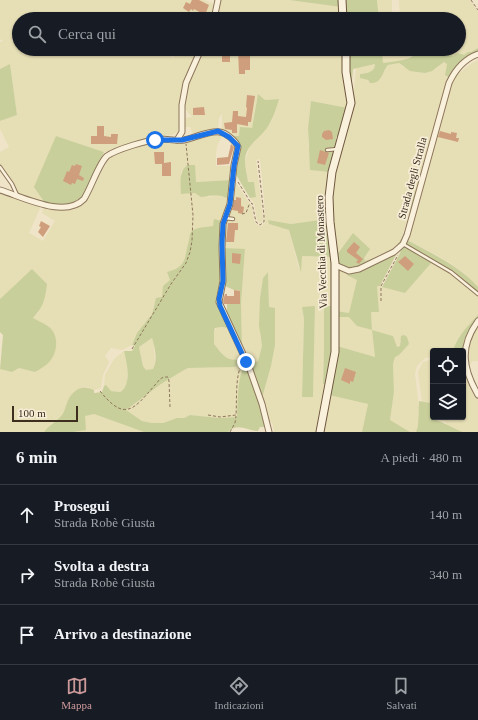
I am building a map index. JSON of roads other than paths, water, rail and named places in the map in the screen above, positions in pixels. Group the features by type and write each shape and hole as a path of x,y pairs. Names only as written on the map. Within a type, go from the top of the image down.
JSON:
{"street":[{"path":"215,12 218,0"},
{"path":"342,0 343,12"},
{"name":"Strada degli Stralla","path":"402,244 407,235 449,83 460,66 469,58 478,54"},
{"path":"177,140 182,132 182,105 186,83 198,56"},
{"name":"Via Vecchia di Monastero","path":"320,432 335,352 335,265 330,222 329,197 330,178 351,103 346,72 346,56"},
{"path":"0,190 52,207 64,208 79,203 84,199 103,161 108,155 145,142 187,139 218,131 229,137 238,146 230,204 225,218 222,244 223,284 219,295 219,302 246,362 262,404 269,432"},
{"path":"335,265 349,271 357,269 393,252 402,244"},
{"path":"478,321 468,339 465,358 468,375 478,395"}],"lane":[{"path":"327,150 339,149"},
{"path":"0,167 12,184 17,196"},
{"path":"225,218 233,219"},
{"path":"402,244 451,272 478,294"}]}
